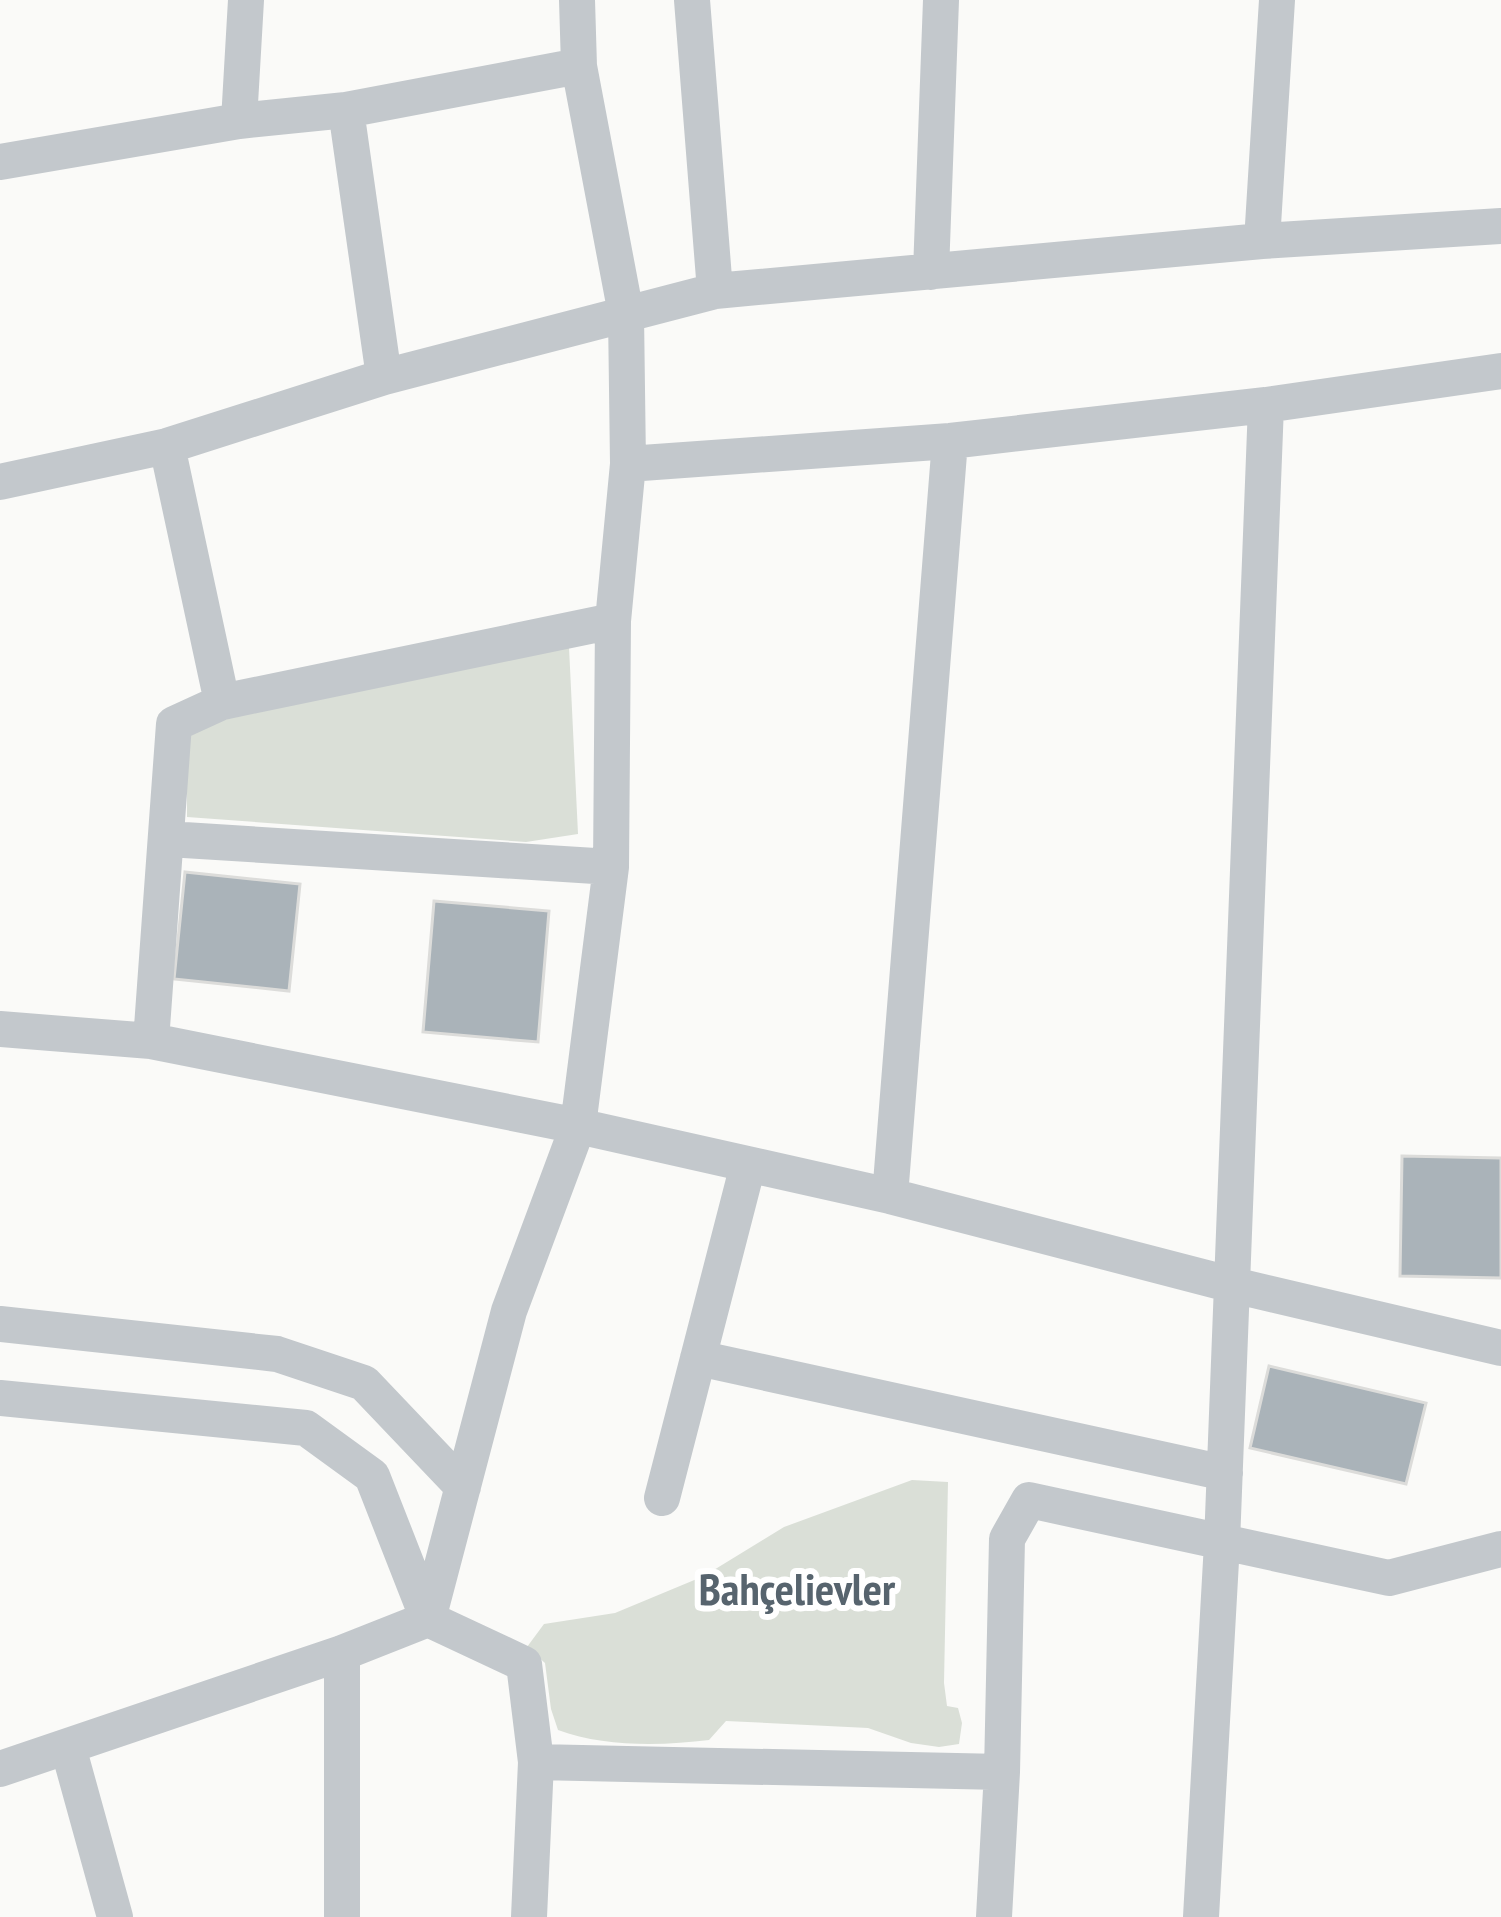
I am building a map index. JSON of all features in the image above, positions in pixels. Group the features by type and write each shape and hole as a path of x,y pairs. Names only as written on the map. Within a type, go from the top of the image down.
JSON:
{"street":[{"path":"238,121 246,0"},
{"path":"428,1619 509,1311 578,1126 610,867 613,621 628,464 626,314 579,66 577,0"},
{"path":"692,0 716,291"},
{"path":"931,272 941,0"},
{"path":"1262,241 1277,0"},
{"path":"0,162 238,121 346,110 579,66"},
{"path":"346,110 384,376"},
{"path":"0,482 167,446 384,376 716,291 1262,241 1501,226"},
{"path":"628,464 950,441 1266,406 1501,370"},
{"path":"1201,1917 1222,1543 1266,406"},
{"path":"890,1196 950,441"},
{"path":"167,446 222,702"},
{"path":"152,1041 174,724 222,702 613,621"},
{"path":"168,839 610,867"},
{"path":"0,1029 152,1041 578,1126 890,1196 1501,1348"},
{"path":"662,1498 748,1165"},
{"path":"0,1324 277,1354 364,1383 463,1487"},
{"path":"698,1358 1225,1473"},
{"path":"0,1399 306,1429 372,1476 428,1619 524,1664 536,1762 529,1917"},
{"path":"994,1917 1003,1772 1007,1539 1029,1501 1389,1579 1501,1549"},
{"path":"0,1769 342,1653 428,1619"},
{"path":"342,1653 342,1917"},
{"path":"68,1747 115,1917"},
{"path":"536,1762 1003,1772"}],"shaded area":[{"path":"569,647 578,834 526,842 187,817 187,721"},
{"path":"912,1480 948,1482 944,1683 947,1706 958,1708 962,1723 959,1744 911,1743 868,1728 726,1721 709,1740 672,1743 613,1742 558,1730 545,1663 527,1647 544,1624 615,1613 704,1576 784,1527"}],"building":[{"path":"185,872 300,884 289,991 174,979"},
{"path":"434,901 549,911 538,1042 423,1032"},
{"path":"1402,1156 1501,1158 1501,1278 1400,1276"},
{"path":"1269,1366 1426,1403 1406,1484 1250,1448"}],"district":[{"name":"Bahçelievler","path":"797,1588"}]}
